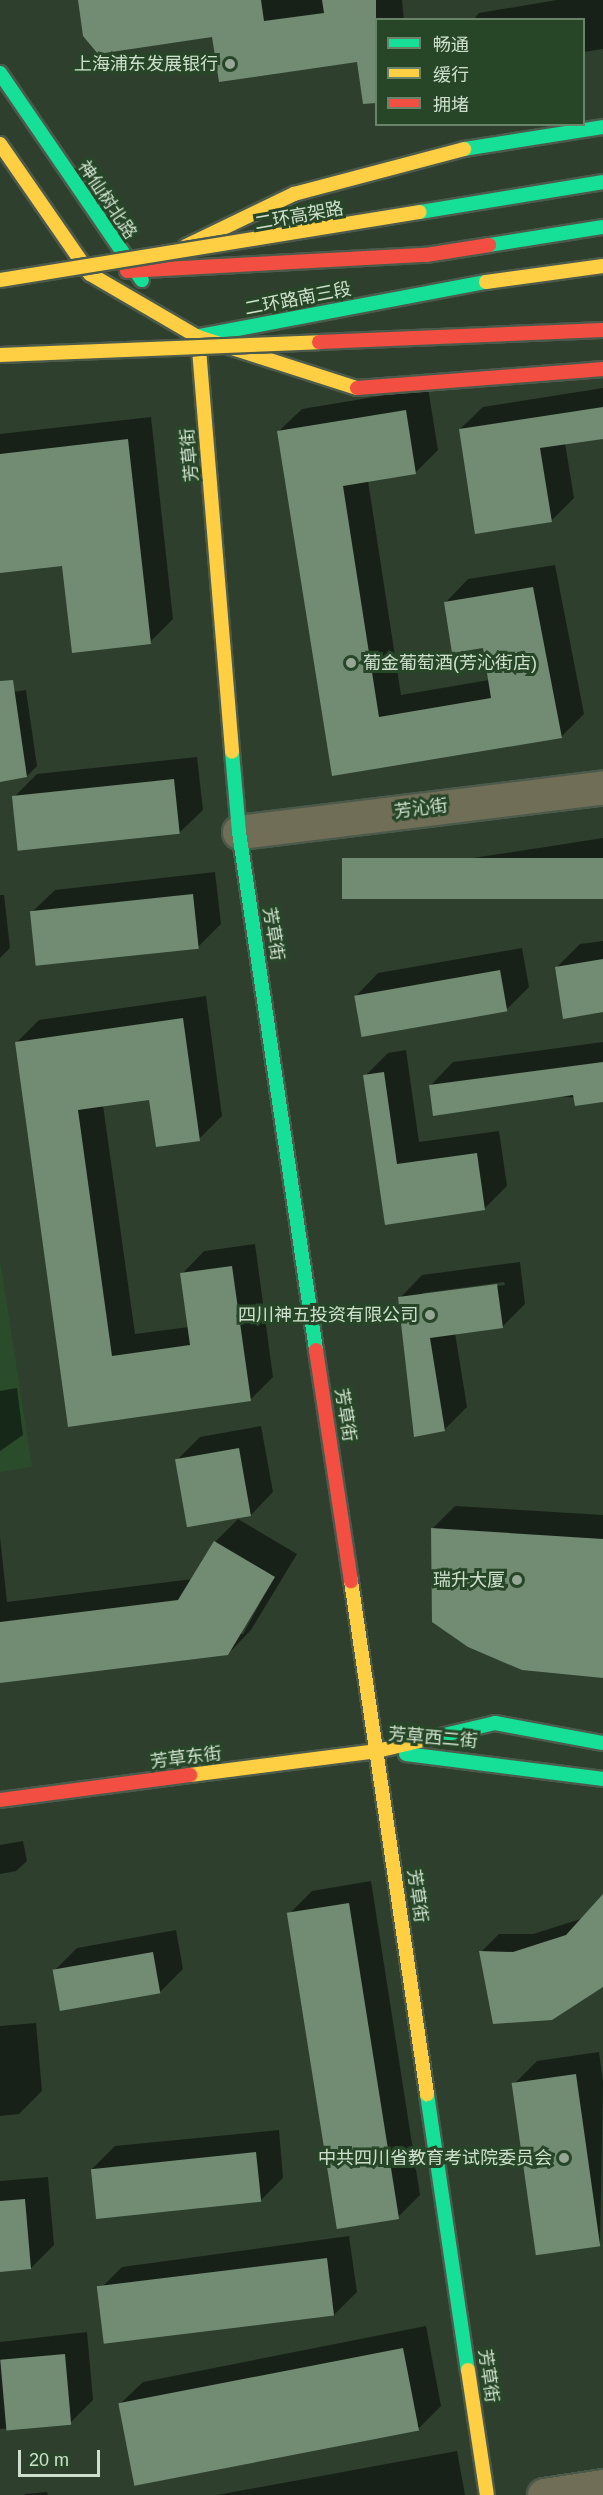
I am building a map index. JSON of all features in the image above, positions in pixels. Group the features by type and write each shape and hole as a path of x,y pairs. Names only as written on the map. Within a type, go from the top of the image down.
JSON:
{"main road":[{"name":"神仙树北路","path":"0,73 133,271 198,337"},
{"path":"133,271 294,194 435,154 603,128"},
{"path":"0,144 90,274 198,337 347,389 603,369"},
{"name":"二环高架路","path":"0,280 603,182"},
{"name":"二环路南三段","path":"0,288 90,274 426,255 603,227"},
{"name":"二环路南三段","path":"0,369 198,337 446,288 603,266"},
{"path":"0,355 603,330"},
{"name":"芳草街","path":"198,337 239,832 487,2495"},
{"name":"芳草西二街","path":"377,1751 495,1723 603,1743"},
{"name":"芳草西二街","path":"377,1751 505,1762 603,1779"},
{"name":"芳草东街","path":"0,1800 377,1751"}],"street":[{"name":"芳沁街","path":"239,832 603,787"},
{"path":"544,2495 603,2486"}],"shaded area":[{"path":"0,1259 32,1467 0,1472"}],"building":[{"path":"78,0 261,0 264,21 324,13 322,0 376,0 375,103 363,104 357,62 219,82 212,37 98,54 83,36"},
{"path":"603,407 603,439 540,448 552,522 475,534 459,429"},
{"path":"406,410 416,474 343,486 379,717 491,698 483,648 452,653 444,602 533,587 562,738 332,776 277,431"},
{"path":"128,439 151,644 72,653 62,566 0,573 0,454"},
{"path":"13,680 27,777 0,782 0,681"},
{"path":"174,779 180,834 18,851 12,796"},
{"path":"342,858 603,858 603,899 342,899"},
{"path":"193,894 199,949 36,966 30,911"},
{"path":"603,959 603,1012 563,1019 555,967"},
{"path":"500,970 507,1011 362,1037 354,996"},
{"path":"183,1018 200,1141 156,1147 149,1100 78,1110 112,1356 190,1345 180,1273 232,1266 251,1401 68,1427 15,1042"},
{"path":"603,1062 603,1102 575,1106 573,1095 433,1116 429,1085"},
{"path":"384,1072 397,1164 477,1153 485,1210 385,1225 363,1075"},
{"path":"497,1284 503,1328 430,1338 445,1431 414,1437 398,1297"},
{"path":"239,1448 251,1516 187,1527 175,1459"},
{"name":"瑞升大厦","path":"431,1528 603,1539 603,1678 522,1670 468,1647 432,1622"},
{"path":"214,1541 275,1577 228,1655 0,1683 0,1622 178,1600"},
{"path":"603,1894 603,1987 552,2020 493,2024 479,1951 513,1952 566,1935"},
{"path":"349,1903 399,2219 337,2229 287,1913"},
{"path":"153,1952 160,1993 60,2011 53,1970"},
{"path":"576,2074 600,2246 536,2255 512,2083"},
{"path":"256,2152 261,2202 96,2219 91,2169"},
{"path":"25,2199 31,2269 0,2272 0,2201"},
{"path":"327,2258 334,2316 104,2344 97,2286"},
{"path":"403,2348 419,2430 134,2486 118,2403"},
{"path":"65,2354 71,2425 6,2430 0,2360"}],"traffic: fast":[{"path":"0,73 142,280"},
{"path":"464,149 603,127"},
{"path":"420,212 603,182"},
{"path":"489,245 603,227"},
{"path":"200,336 486,282"},
{"path":"232,752 239,832 316,1350"},
{"path":"427,1739 495,1723 603,1743"},
{"path":"406,1754 603,1779"},
{"path":"427,2094 468,2370"}],"traffic: slow":[{"path":"0,144 90,274 198,337 357,388"},
{"path":"186,246 294,194 464,149"},
{"path":"0,280 420,212"},
{"path":"486,282 603,266"},
{"path":"198,337 232,752"},
{"path":"0,355 319,342"},
{"path":"351,1581 427,2094"},
{"path":"190,1775 377,1751 427,1739"},
{"path":"468,2370 487,2495"}],"traffic: jam":[{"path":"127,271 426,255 489,245"},
{"path":"319,342 603,330"},
{"path":"357,388 603,369"},
{"path":"316,1350 351,1581"},
{"path":"0,1800 190,1775"}],"place":[{"name":"上海浦东发展银行","path":"230,64"},
{"name":"葡金葡萄酒(芳沁街店)","path":"351,663"},
{"name":"四川神五投资有限公司","path":"430,1315"},
{"name":"瑞升大厦","path":"517,1580"},
{"name":"中共四川省教育考试院委员会","path":"564,2158"}]}
